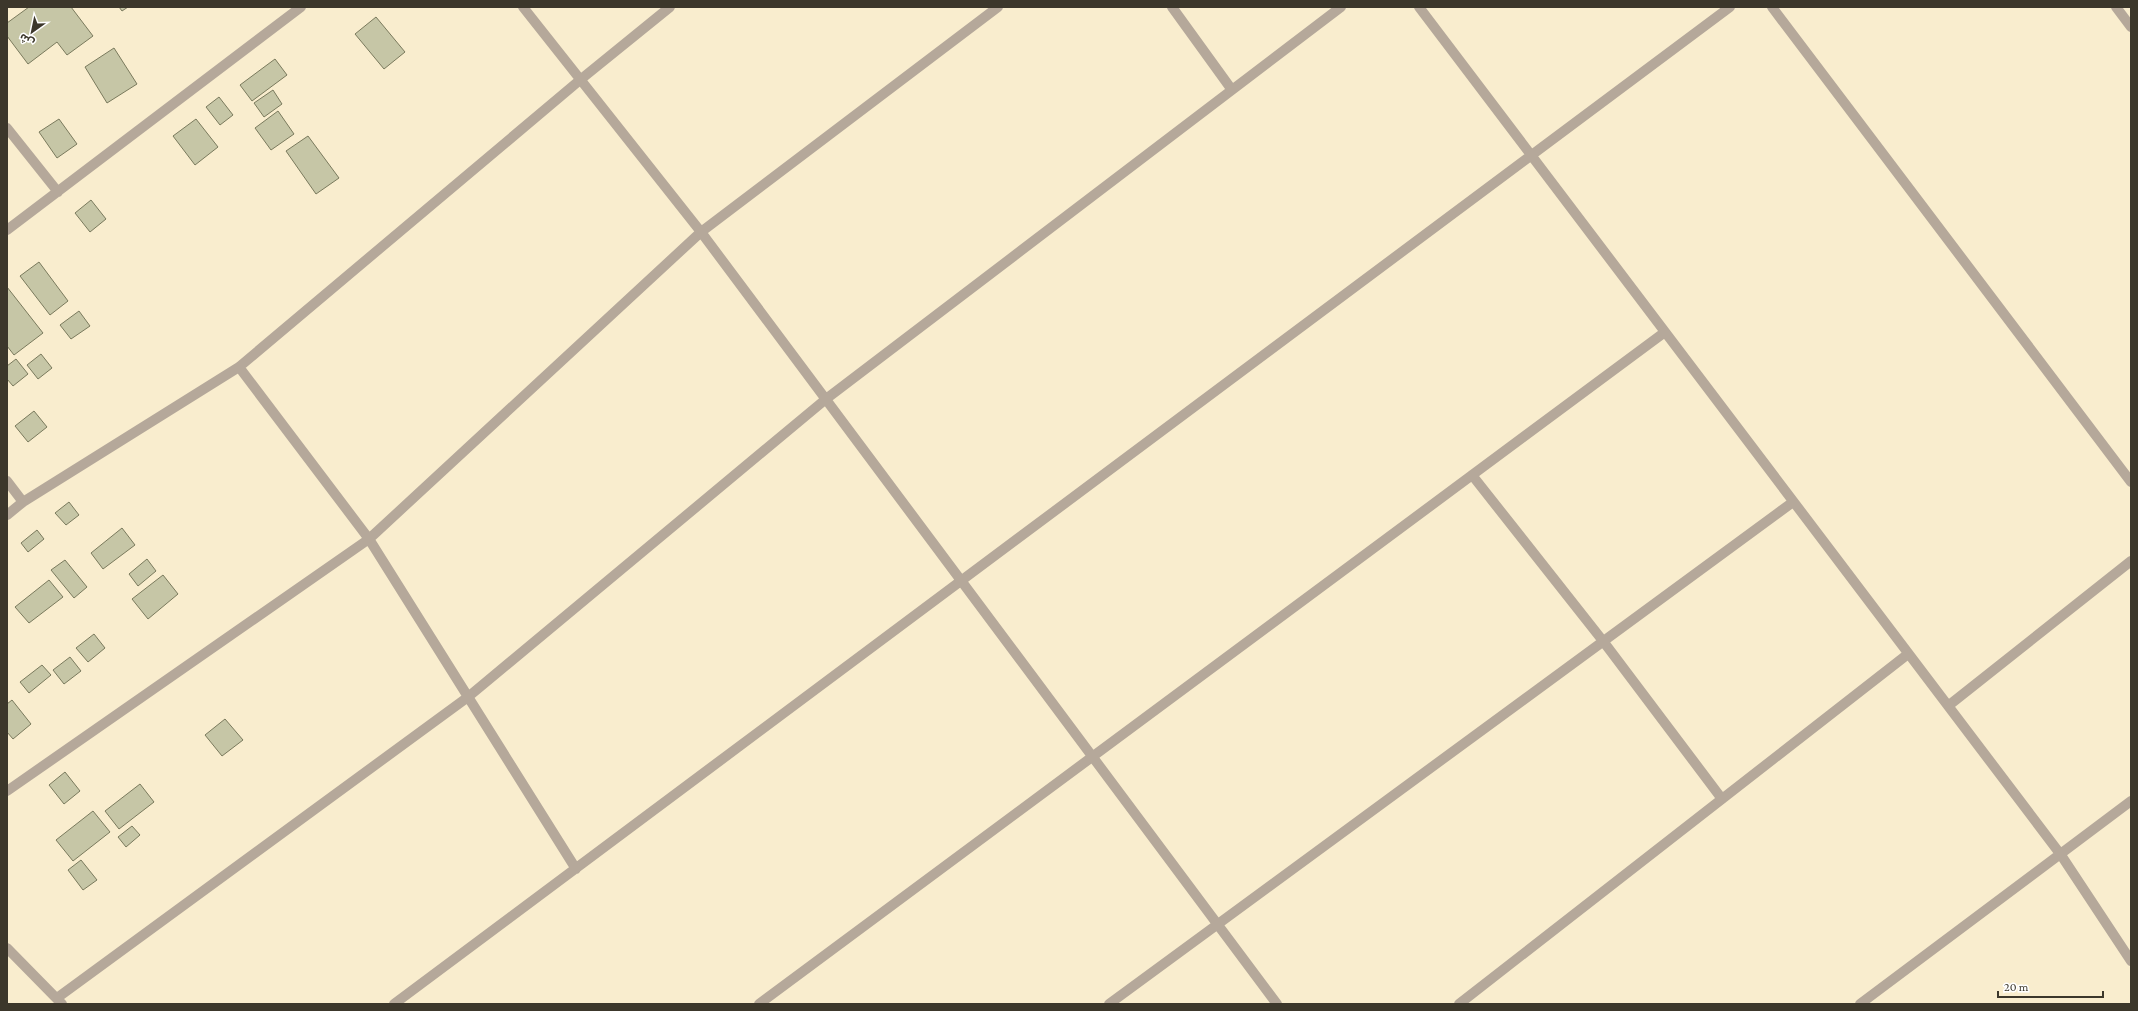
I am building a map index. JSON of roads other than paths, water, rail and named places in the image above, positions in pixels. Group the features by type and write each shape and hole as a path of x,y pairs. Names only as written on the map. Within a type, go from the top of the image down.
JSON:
{"street":[{"path":"7,230 301,7"},
{"path":"523,7 701,232 1277,1004"},
{"path":"7,515 23,502 239,367 580,80 670,7"},
{"path":"7,791 369,540 701,232 998,7"},
{"path":"1172,7 1232,90"},
{"path":"7,948 60,1001 468,697 826,398 1341,7"},
{"path":"1419,7 2061,855 2131,961"},
{"path":"401,1002 962,580 1730,7"},
{"path":"1772,7 2131,482"},
{"path":"2116,7 2131,27"},
{"path":"7,128 58,192"},
{"path":"759,1004 1664,332"},
{"path":"239,367 369,540 576,869"},
{"path":"1472,475 1603,641 1722,799"},
{"path":"7,480 23,502"},
{"path":"1109,1004 1793,502"},
{"path":"1948,706 2131,561"},
{"path":"1459,1004 1908,654"},
{"path":"1860,1004 2061,855 2131,801"}]}
